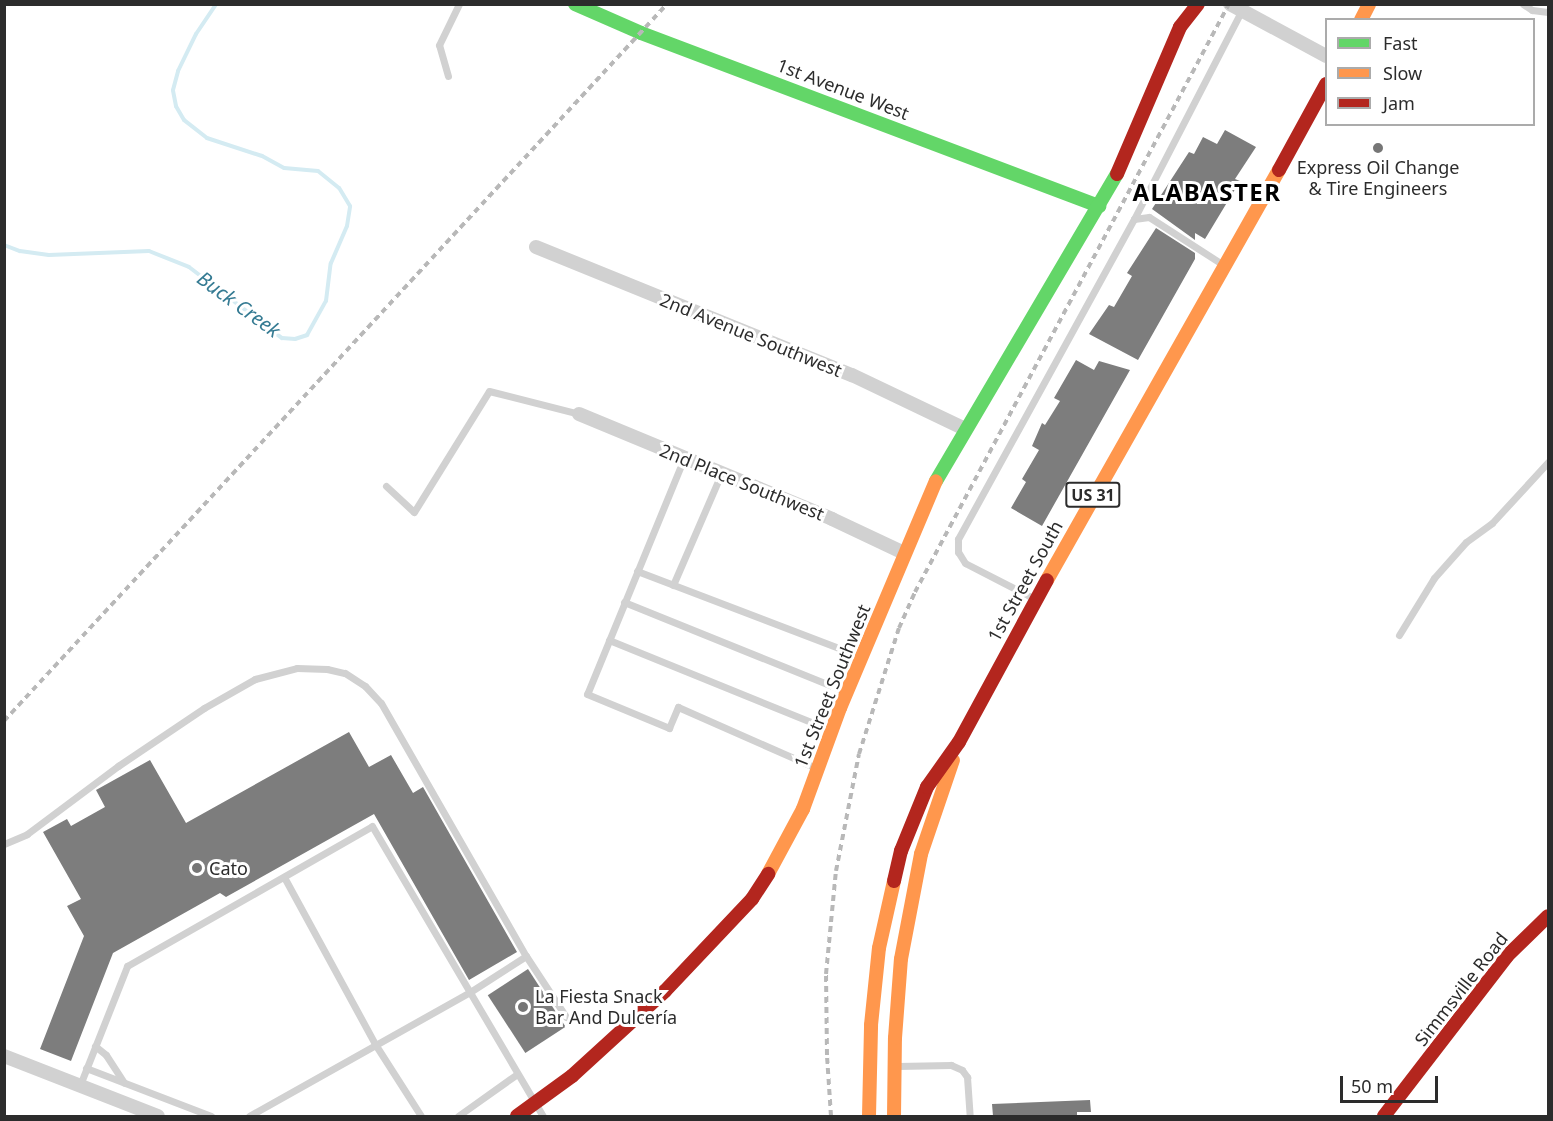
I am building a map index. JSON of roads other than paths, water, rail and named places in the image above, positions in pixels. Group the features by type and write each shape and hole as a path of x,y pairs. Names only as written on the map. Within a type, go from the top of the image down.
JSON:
{"street":[{"name":"1st Avenue West","path":"575,4 641,33 1100,206"},
{"name":"1st Street Southwest","path":"518,1116 580,1069 665,991 752,899 791,835 831,730 934,483 1100,206 1126,157 1180,27 1198,4"},
{"path":"1362,18 1369,4"},
{"path":"1239,6 1325,55"},
{"name":"1st Street South","path":"869,1116 871,1025 879,948 901,852 927,787 958,742 1325,86"},
{"name":"2nd Avenue Southwest","path":"536,247 852,375 965,429"},
{"name":"2nd Place Southwest","path":"579,414 869,535 904,553"},
{"name":"1st Street South","path":"894,1116 901,959 920,860 958,742"},
{"path":"901,852 920,860"},
{"name":"Simmsville Road","path":"1384,1116 1507,956 1548,916"},
{"path":"4,1056 80,1085 133,1112 158,1116"}],"lane":[{"path":"448,76 439,45 459,4"},
{"path":"1523,4 1532,10 1548,12"},
{"path":"1036,599 965,564 958,552 958,539 1134,219 1239,6"},
{"path":"1134,219 1149,217 1225,266"},
{"path":"386,486 414,512 489,391 579,414"},
{"path":"684,458 586,694 669,728 678,707 817,768"},
{"path":"1399,635 1434,578 1466,542 1492,523 1548,462"},
{"path":"673,585 721,474"},
{"path":"637,571 863,657"},
{"path":"624,602 847,692"},
{"path":"609,640 831,730"},
{"path":"4,844 27,834 118,766 204,708 255,679 297,668 345,673 365,686 381,704 526,956 566,1017"},
{"path":"80,1085 127,966 372,826 543,1116"},
{"path":"284,877 375,1044 420,1116"},
{"path":"249,1116 258,1114 375,1044 470,992 526,956"},
{"path":"95,1046 106,1055 124,1083"},
{"path":"895,1066 951,1065 962,1070 967,1077 970,1116"},
{"path":"86,1068 211,1116"},
{"path":"458,1116 517,1074"}],"waterway":[{"name":"Buck Creek","path":"4,245 20,251 49,255 149,251 189,267 282,338 295,339 307,335 326,301 331,263 347,226 350,206 339,188 318,171 284,168 262,156 207,138 184,120 176,106 173,90 178,71 196,34 216,4"}],"railway":[{"path":"4,721 667,4"},
{"path":"831,1116 827,1055 826,974 836,871 859,754 899,628 915,592 1229,4"}],"place":[{"name":"Express Oil Change & Tire Engineers","path":"1378,148"},
{"name":"Cato","path":"197,868"},
{"name":"La Fiesta Snack Bar And Dulcería","path":"523,1007"}],"district":[{"name":"ALABASTER","path":"1207,192"}]}
